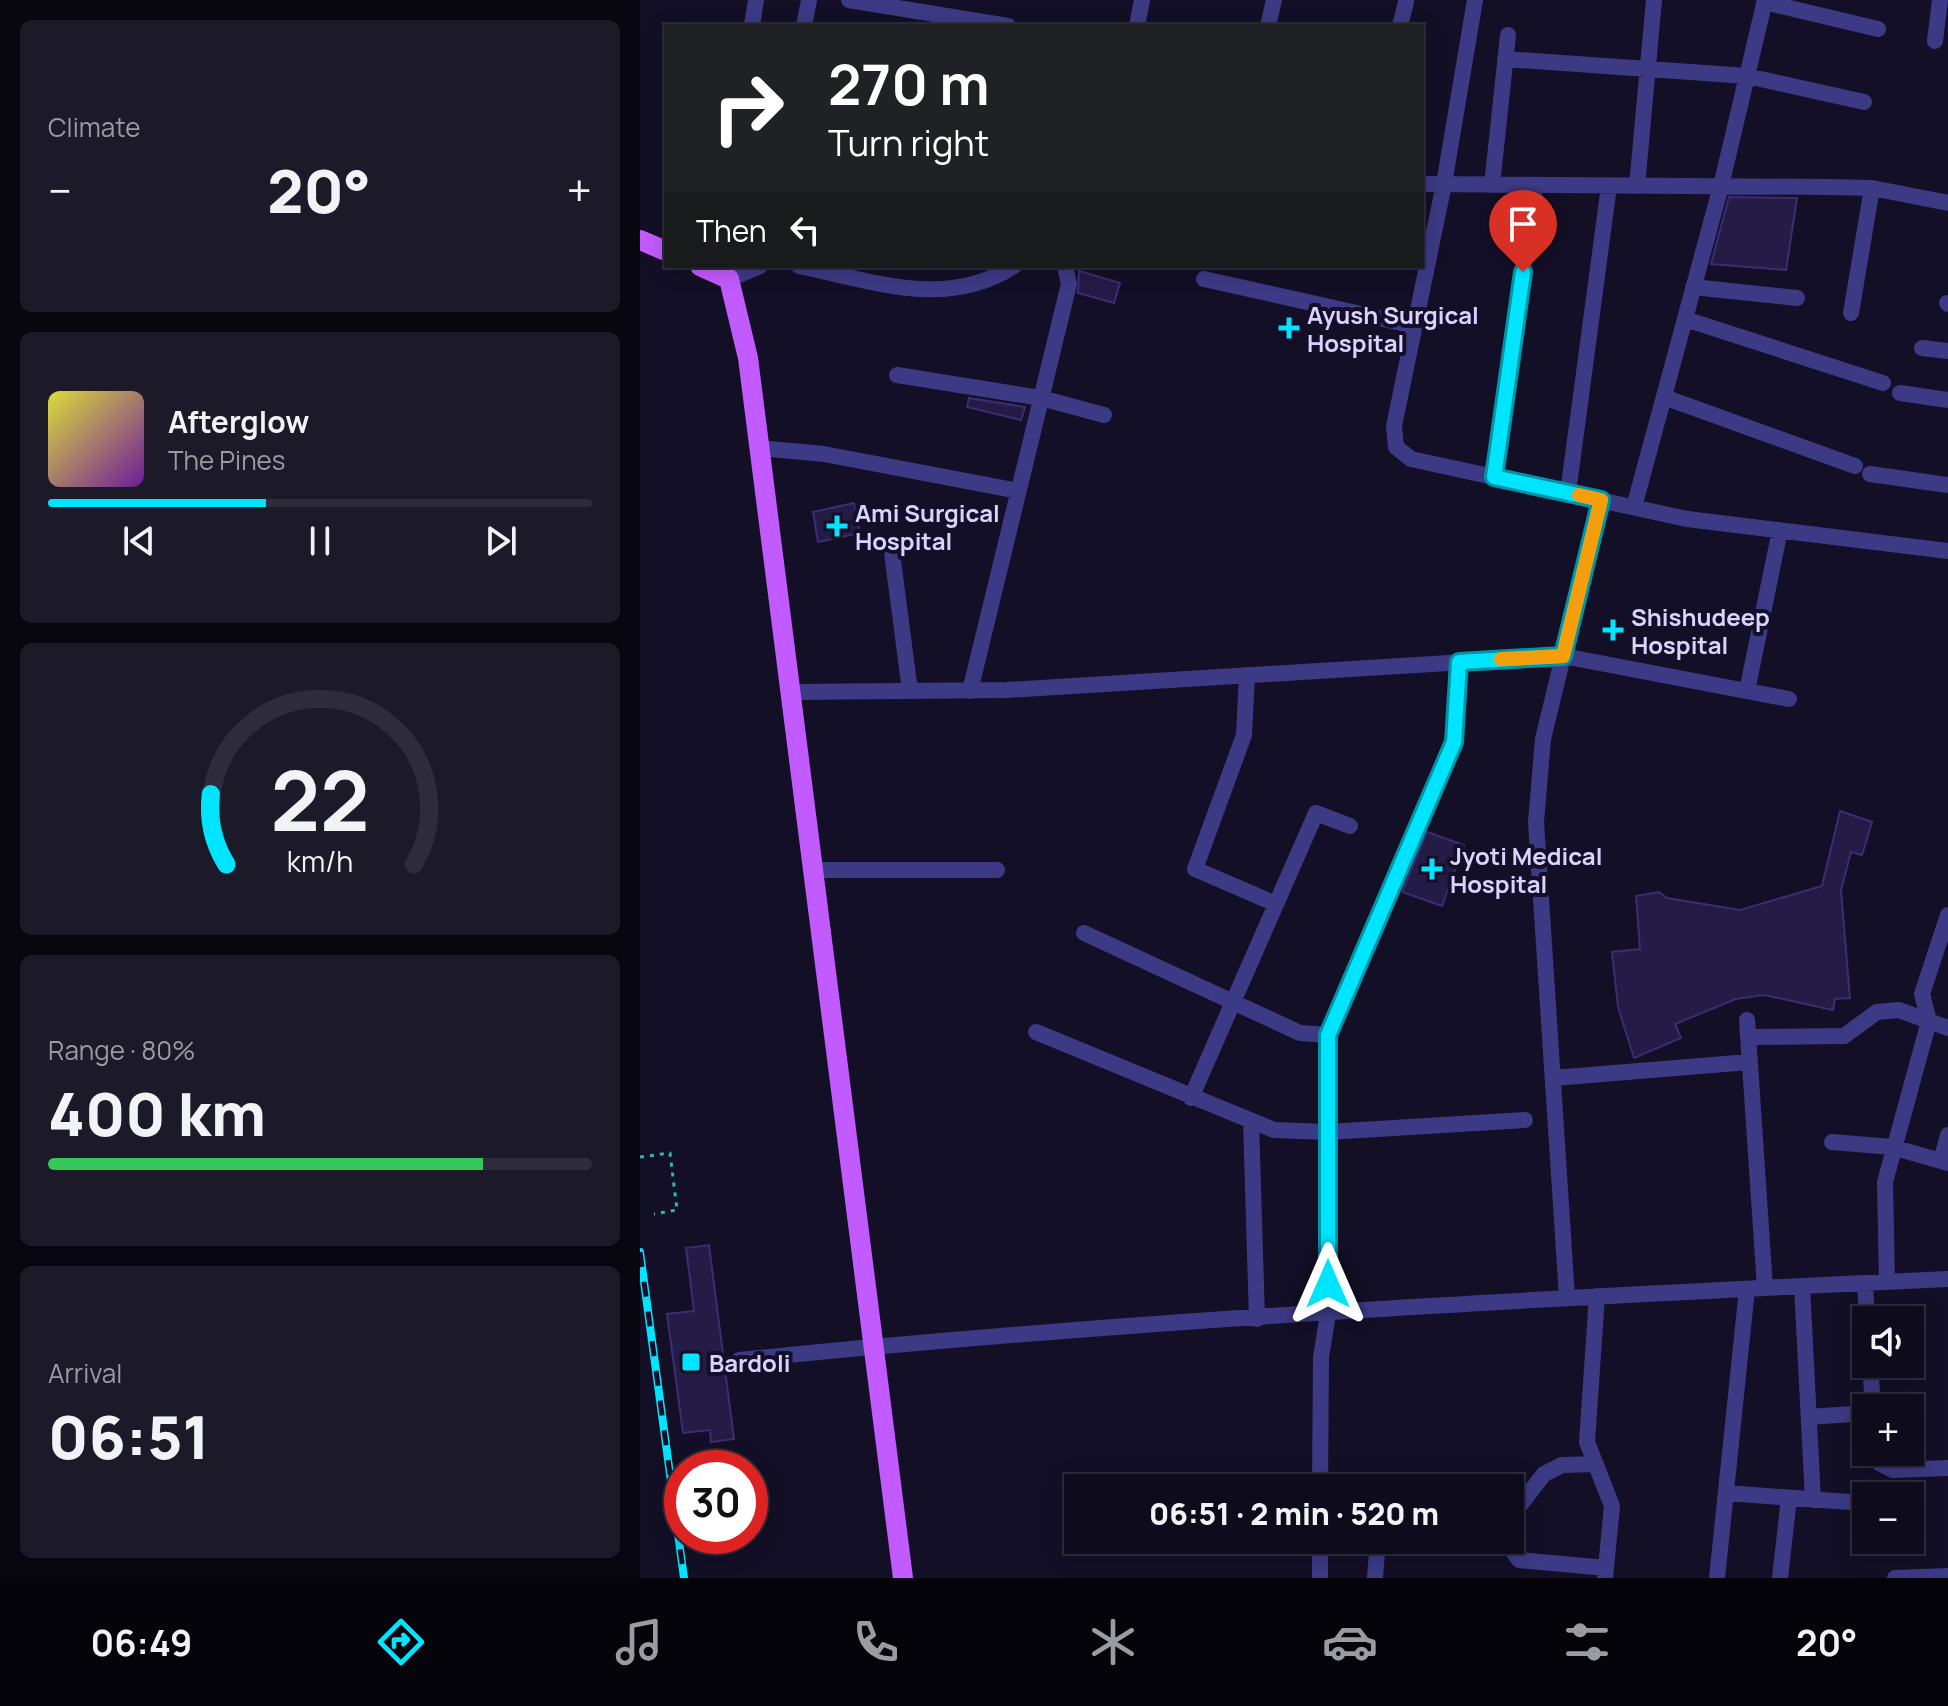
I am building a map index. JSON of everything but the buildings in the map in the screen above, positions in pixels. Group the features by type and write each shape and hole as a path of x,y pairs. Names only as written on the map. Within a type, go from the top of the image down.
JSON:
{"main road":[{"path":"640,240 664,250"},
{"path":"704,268 729,279 748,358 876,1346 890,1499 903,1578"}],"street":[{"path":"752,24 756,0"},
{"path":"804,24 809,0"},
{"path":"849,0 896,4 998,24"},
{"path":"1137,24 1142,0"},
{"path":"1268,24 1274,0"},
{"path":"1475,0 1444,184 1394,426 1396,447 1411,459 1687,519 1948,551"},
{"path":"1637,186 1654,0"},
{"path":"1935,41 1940,0"},
{"path":"1634,507 1721,186 1765,1 1878,29"},
{"path":"1400,24 1406,2"},
{"path":"1492,185 1508,35"},
{"path":"1505,59 1747,76 1864,102"},
{"path":"1424,184 1872,188 1948,203"},
{"path":"1494,477 1535,185"},
{"path":"1568,493 1609,186"},
{"path":"1851,313 1872,188"},
{"path":"729,279 755,268"},
{"path":"809,268 930,292 965,289 1010,268"},
{"path":"970,691 1069,284 1065,268"},
{"path":"1204,279 1415,326"},
{"path":"1693,287 1797,298"},
{"path":"1685,319 1883,383"},
{"path":"1922,348 1948,351"},
{"path":"897,375 1041,398 1104,415"},
{"path":"1900,393 1948,400"},
{"path":"1664,397 1863,470 1948,485"},
{"path":"759,448 824,454 1018,491"},
{"path":"1567,1297 1536,822 1543,739 1601,500"},
{"path":"1747,691 1780,530"},
{"path":"891,545 910,691"},
{"path":"791,692 970,691 1563,656 1789,699"},
{"path":"1320,1474 1321,1357 1328,1314 1328,1035 1454,742 1459,662"},
{"path":"1247,675 1244,735 1195,869 1276,904"},
{"path":"1191,1098 1316,813 1350,826"},
{"path":"814,870 997,870"},
{"path":"1887,1282 1885,1182 1892,1147 1929,1021 1922,994 1948,915"},
{"path":"1084,933 1300,1033 1328,1035"},
{"path":"1765,1288 1747,1029 1844,1036 1877,1012 1899,1010 1948,1028"},
{"path":"1036,1032 1274,1130 1328,1132 1525,1120"},
{"path":"1553,1078 1749,1062"},
{"path":"1251,1121 1257,1319"},
{"path":"1832,1142 1892,1147 1944,1162 1948,1135"},
{"path":"739,1360 876,1346 1567,1297 1948,1279"},
{"path":"1865,1283 1866,1306"},
{"path":"1802,1286 1813,1500"},
{"path":"1717,1578 1747,1289"},
{"path":"1515,1554 1519,1560 1605,1573 1612,1506 1587,1442 1597,1296"},
{"path":"1809,1417 1852,1414"},
{"path":"1524,1500 1544,1474 1562,1465 1596,1464"},
{"path":"1885,1466 1893,1470 1948,1468"},
{"path":"1726,1493 1852,1502"},
{"path":"1780,1578 1789,1498"},
{"path":"1320,1554 1320,1578"},
{"path":"1375,1578 1377,1554"},
{"path":"1895,1578 1948,1576"}],"path":[{"path":"640,1157 670,1153 677,1210 654,1214"}],"railway":[{"path":"640,1252 684,1578"}],"slow traffic":[{"path":"1501,659 1563,656 1601,500 1579,495"}],"place":[{"name":"Ayush Surgical Hospital","path":"1289,328"},
{"name":"Ami Surgical Hospital","path":"837,526"},
{"name":"Shishudeep Hospital","path":"1613,630"},
{"name":"Jyoti Medical Hospital","path":"1432,869"},
{"name":"Bardoli","path":"691,1362"}],"route":[{"path":"1328,1284 1328,1035 1454,742 1459,662 1563,656 1601,500 1494,477 1523,272"}]}
